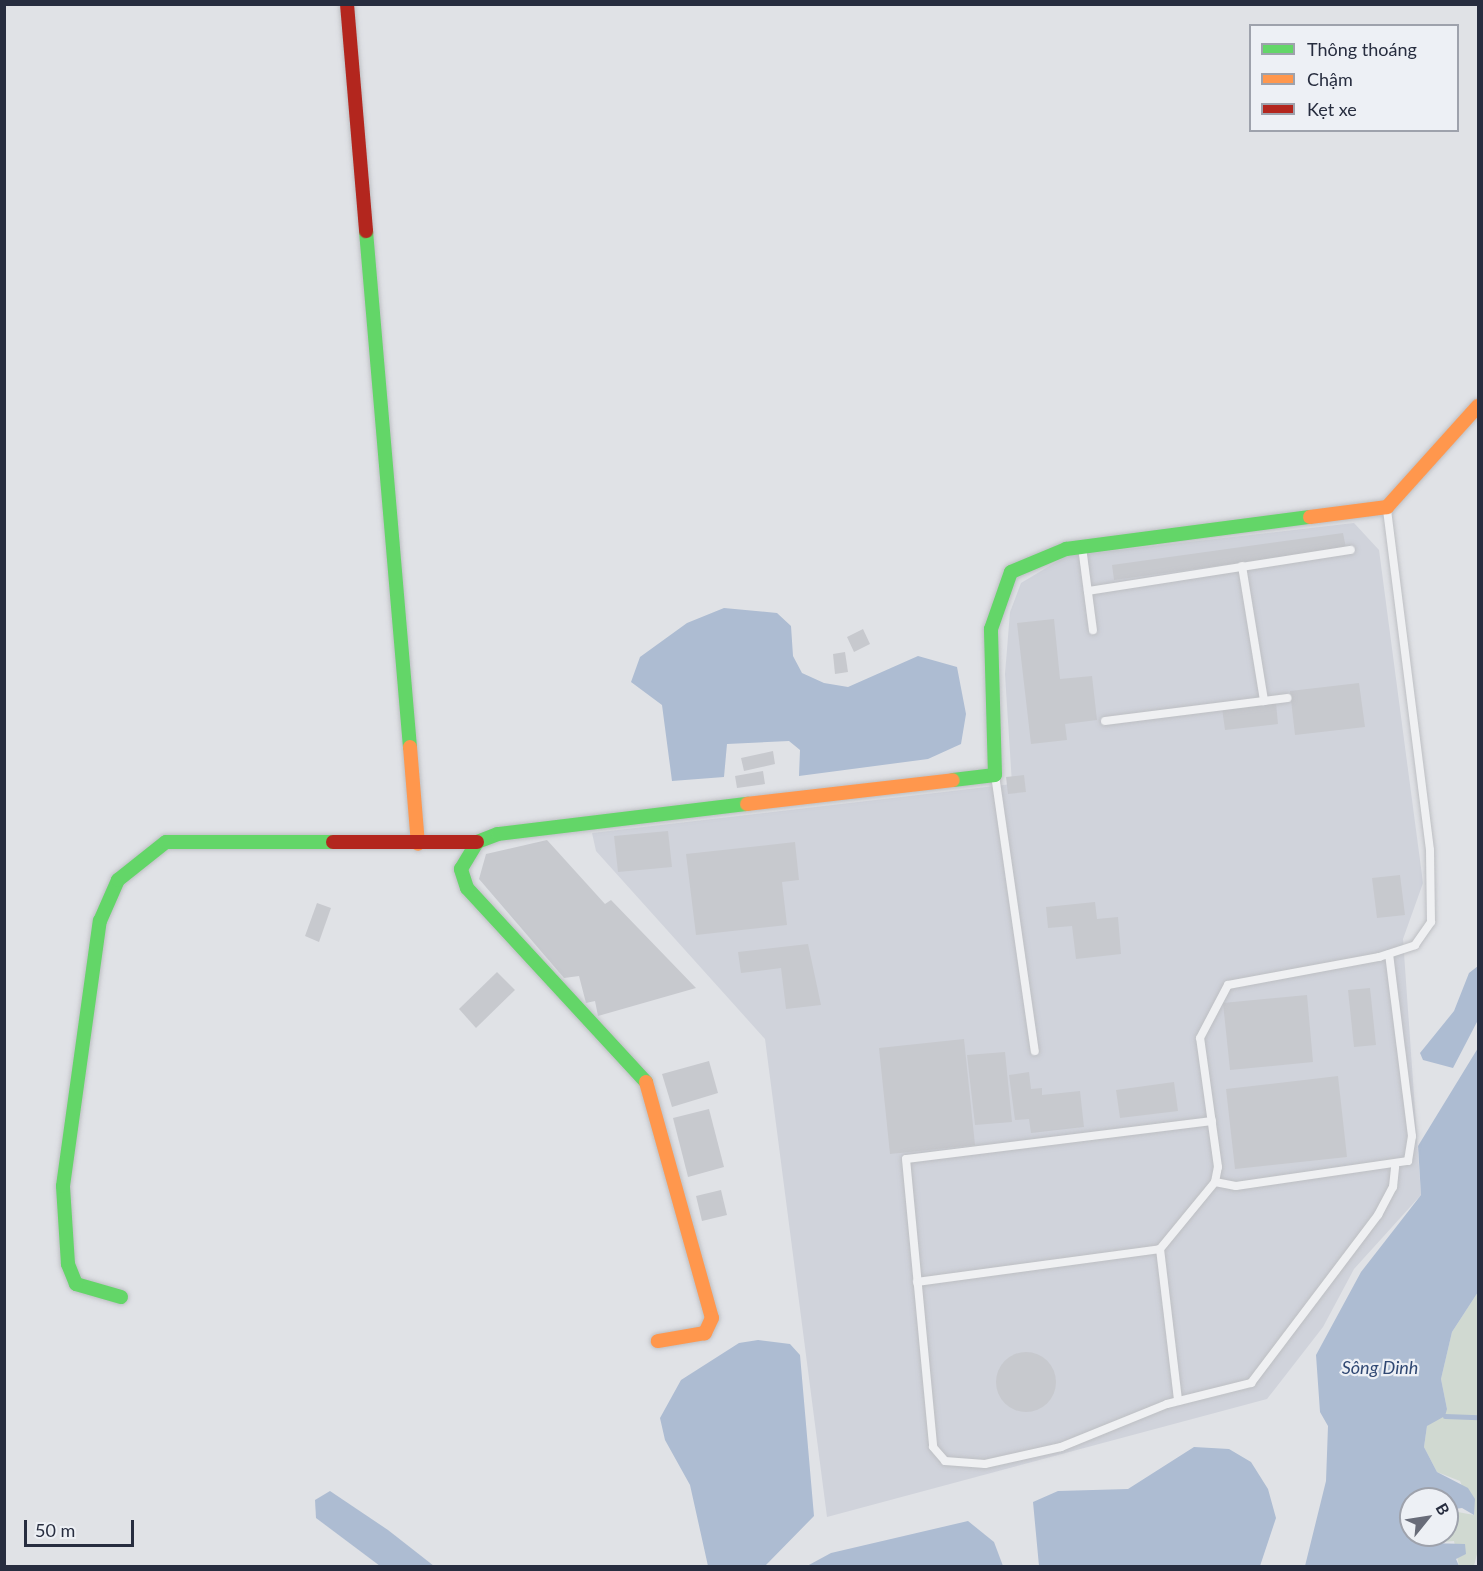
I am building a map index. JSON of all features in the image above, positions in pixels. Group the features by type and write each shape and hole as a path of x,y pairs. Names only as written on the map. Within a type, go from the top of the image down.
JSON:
{"street":[{"path":"347,4 418,844"},
{"path":"121,1297 76,1284 68,1264 63,1186 100,921 118,880 166,842 418,844 477,842 498,834 995,775 998,749 991,629 999,598 1011,572 1035,559 1082,547 1387,507 1479,406"},
{"path":"477,842 461,869 467,888 644,1079 654,1101 712,1318 705,1333 690,1340 658,1341"}],"lane":[{"path":"917,1282 1160,1249 1215,1182 1212,1121 1200,1038 1228,985 1389,954 1415,945 1431,922 1430,850 1387,507"},
{"path":"1082,547 1093,630"},
{"path":"1088,591 1351,550"},
{"path":"1242,566 1264,701"},
{"path":"1105,722 1288,698"},
{"path":"995,775 1035,1051"},
{"path":"1215,1182 1236,1186 1395,1167 1408,1161 1412,1136 1389,954"},
{"path":"1212,1121 906,1159 933,1447 945,1461 985,1464 1060,1447 1178,1401 1251,1383 1378,1215 1393,1187 1395,1167"},
{"path":"1160,1249 1178,1401"}],"shaded area":[{"path":"1354,523 1379,550 1423,883 1403,939 1421,1195 1354,1269 1323,1327 1267,1399 827,1517 765,1039 596,851 592,833 1012,784 1005,674 1010,612 1021,583 1066,556"},
{"path":"1478,1292 1478,1550 1474,1566 1459,1566 1455,1547 1459,1547 1459,1512 1474,1515 1460,1481 1437,1472 1424,1447 1427,1426 1447,1409 1441,1379 1452,1332"}],"water":[{"path":"724,608 777,613 791,626 793,656 802,673 824,683 848,687 918,656 957,667 966,714 961,744 928,759 799,776 800,750 789,741 727,744 724,777 672,781 662,705 631,682 640,657 687,623"},
{"path":"1478,966 1478,1020 1453,1068 1423,1060 1420,1053 1454,1011 1469,973"},
{"name":"Sông Dinh","path":"1478,1048 1478,1292 1452,1332 1441,1379 1447,1409 1445,1416 1427,1426 1424,1447 1437,1472 1468,1488 1475,1499 1474,1515 1459,1508 1459,1487 1399,1487 1399,1547 1459,1547 1459,1544 1465,1544 1466,1554 1456,1559 1459,1566 1305,1566 1326,1481 1328,1426 1320,1412 1316,1355 1361,1272 1421,1195 1418,1146"},
{"path":"758,1340 790,1344 800,1355 814,1516 765,1566 708,1566 690,1485 665,1440 660,1418 681,1380 739,1343"},
{"path":"1194,1447 1229,1449 1251,1462 1268,1489 1276,1518 1260,1566 1039,1566 1033,1502 1058,1491 1128,1489"},
{"path":"330,1491 388,1530 434,1566 380,1566 316,1518 315,1500"},
{"path":"968,1521 994,1542 1003,1566 807,1566 831,1553"}],"building":[{"path":"1343,533 1346,548 1114,580 1112,565"},
{"path":"1054,619 1060,679 1092,676 1097,720 1065,724 1067,740 1031,744 1017,623"},
{"path":"863,629 870,644 854,652 847,637"},
{"path":"845,652 848,672 835,674 833,654"},
{"path":"1359,683 1365,727 1295,735 1290,691"},
{"path":"1276,703 1278,724 1225,730 1222,708"},
{"path":"773,751 775,764 744,771 741,758"},
{"path":"763,771 765,784 737,788 735,776"},
{"path":"1024,775 1026,792 1008,794 1006,777"},
{"path":"668,831 672,867 618,872 614,836"},
{"path":"547,840 605,904 611,900 696,988 598,1016 595,1001 586,1003 579,976 564,978 479,879 486,854"},
{"path":"795,842 799,880 782,882 787,925 696,935 686,854"},
{"path":"1400,875 1405,915 1377,918 1372,878"},
{"path":"1095,902 1097,919 1118,917 1121,954 1076,959 1072,926 1048,928 1046,907"},
{"path":"317,903 331,908 319,942 305,936"},
{"path":"808,944 821,1005 786,1009 781,968 741,973 738,952"},
{"path":"497,972 515,990 476,1028 459,1009"},
{"path":"1370,988 1376,1045 1354,1047 1348,990"},
{"path":"1307,995 1313,1062 1230,1070 1223,1003"},
{"path":"964,1039 975,1145 890,1154 879,1048"},
{"path":"1005,1052 1012,1122 975,1125 967,1055"},
{"path":"709,1061 718,1093 672,1107 662,1074"},
{"path":"1029,1072 1031,1089 1042,1088 1042,1095 1080,1091 1084,1127 1031,1133 1029,1119 1015,1120 1009,1075"},
{"path":"1338,1076 1347,1157 1235,1169 1226,1089"},
{"path":"1174,1082 1178,1111 1120,1118 1116,1090"},
{"path":"709,1109 724,1167 688,1177 673,1118"},
{"path":"721,1190 727,1215 702,1221 696,1196"},
{"path":"1020,1352 1032,1352 1043,1357 1051,1365 1056,1382 1054,1394 1043,1407 1032,1412 1020,1412 1009,1407 1001,1399 996,1388 996,1376 1001,1365 1009,1357"}],"waterway":[{"path":"1445,1416 1478,1417"}],"traffic: fast":[{"path":"366,231 410,747"},
{"path":"953,780 995,775 991,629 1011,572 1066,549 1310,517"},
{"path":"646,1082 467,888 461,869 477,842 498,834 747,804"},
{"path":"121,1297 76,1284 68,1264 63,1186 100,921 118,880 166,842 333,842"}],"traffic: slow":[{"path":"1310,517 1387,507 1478,406"},
{"path":"410,747 418,844"},
{"path":"747,804 953,780"},
{"path":"646,1082 712,1318 705,1333 658,1341"}],"traffic: jam":[{"path":"347,4 366,231"},
{"path":"333,842 477,842"}]}
